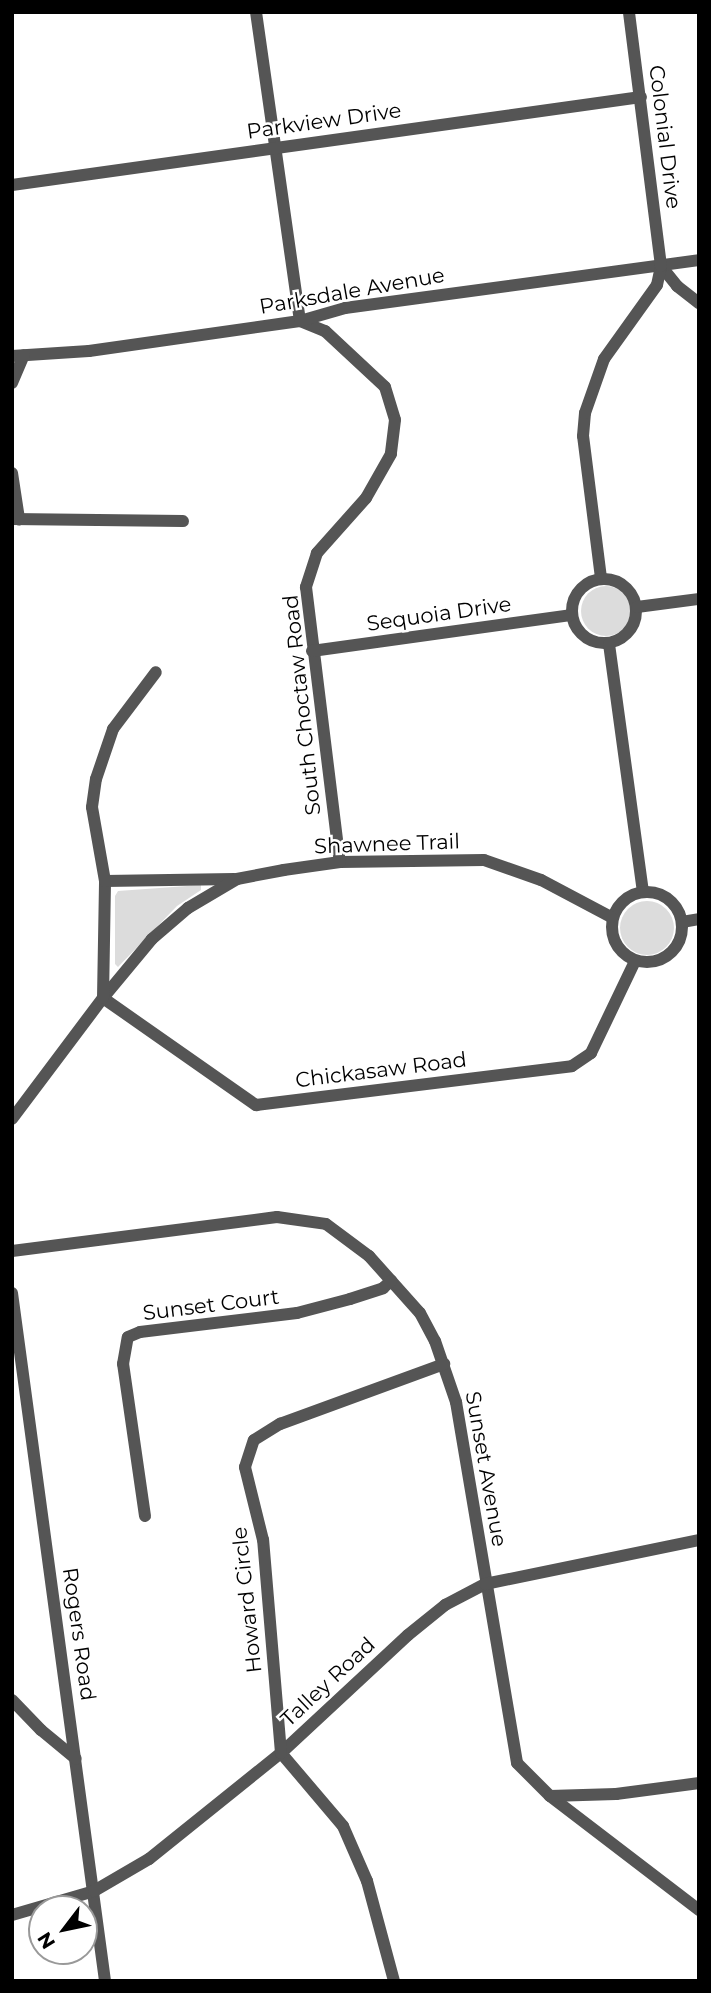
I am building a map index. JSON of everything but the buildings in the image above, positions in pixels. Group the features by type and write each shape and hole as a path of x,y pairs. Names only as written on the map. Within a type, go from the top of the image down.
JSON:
{"street":[{"path":"256,12 300,321"},
{"name":"Colonial Drive","path":"629,12 661,266"},
{"name":"Parkview Drive","path":"12,186 273,146 641,97"},
{"name":"Parksdale Avenue","path":"18,356 89,351 300,321 345,308 699,260"},
{"path":"661,266 677,286 699,303"},
{"path":"601,578 583,436 585,413 604,359 657,285 661,266"},
{"name":"South Choctaw Road","path":"300,321 325,331 385,387 395,420 391,454 366,498 317,553 306,587 340,862"},
{"path":"12,383 18,356"},
{"path":"12,473 16,519 183,521"},
{"path":"601,578 616,580 631,592 637,607 635,622 627,635 609,644 591,641 578,631 571,615 574,597 586,583 601,578"},
{"path":"637,607 699,599"},
{"name":"Sequoia Drive","path":"312,651 571,615"},
{"path":"609,644 643,892"},
{"path":"103,998 105,881 92,807 96,779 113,729 156,672"},
{"name":"Shawnee Trail","path":"105,881 237,879 340,862 484,860 541,880 611,917"},
{"name":"Shawnee Trail","path":"12,1119 103,998 152,939 188,908 237,879"},
{"path":"643,892 655,893 669,899 678,909 682,922 676,948 665,959 652,963 635,961 623,954 614,941 611,917 620,904 643,892"},
{"path":"682,922 699,919"},
{"name":"Chickasaw Road","path":"103,998 256,1105 572,1066 591,1053 635,961"},
{"name":"Sunset Avenue","path":"12,1251 277,1217 326,1224 369,1256 420,1313 444,1364 456,1402 469,1460 485,1584 517,1763 550,1796 699,1910"},
{"name":"Sunset Court","path":"145,1516 123,1364 128,1337 140,1332 297,1312 361,1296 383,1288 391,1281"},
{"name":"Rogers Road","path":"12,1293 105,1981"},
{"name":"Howard Circle","path":"281,1753 263,1540 245,1467 254,1440 280,1424 444,1364"},
{"name":"Talley Road","path":"12,1915 94,1891 149,1860 281,1753 408,1635 445,1605 485,1584 699,1540"},
{"path":"12,1700 41,1730 76,1759"},
{"path":"281,1753 344,1826 367,1881 394,1981"},
{"path":"550,1796 617,1794 699,1783"}],"shaded area":[{"path":"606,586 624,593 631,611 624,629 606,636 588,629 581,611 588,593"},
{"path":"201,885 201,890 177,906 118,967 115,964 115,896 118,891"},
{"path":"647,901 666,909 674,928 666,947 647,955 628,947 620,928 628,909"}]}
